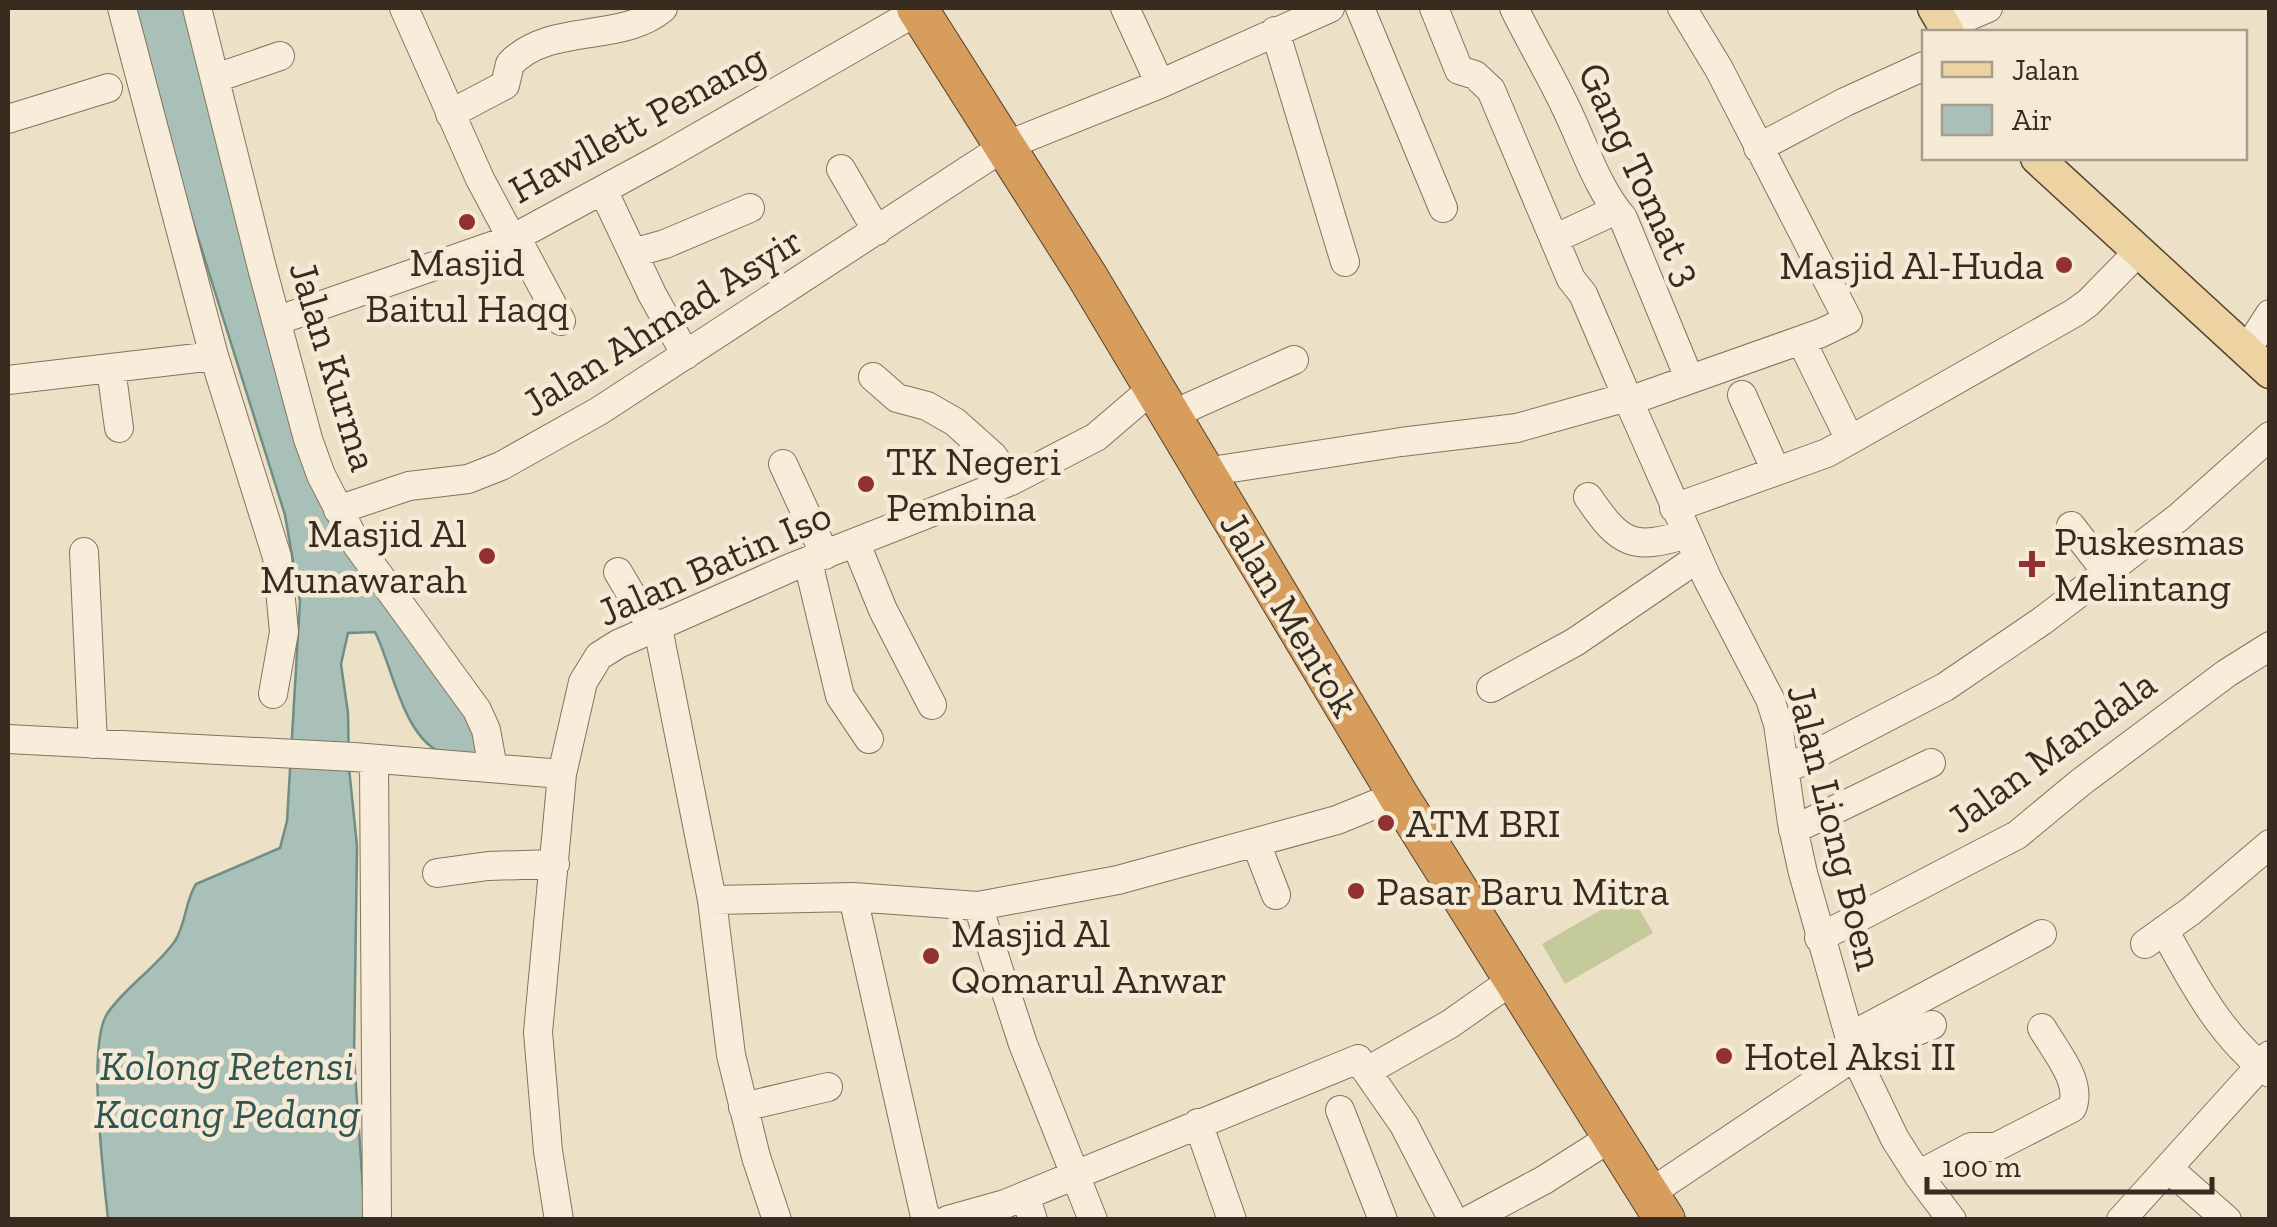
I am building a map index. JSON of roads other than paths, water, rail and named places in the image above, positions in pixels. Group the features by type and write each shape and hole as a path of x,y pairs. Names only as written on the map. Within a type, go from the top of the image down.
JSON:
{"highway":[{"name":"Jalan Mentok","path":"918,8 1205,472 1398,796 1657,1206"}],"main road":[{"path":"2039,160 2258,362"}],"street":[{"path":"122,8 214,356 278,557 284,632 274,694"},
{"name":"Jalan Kurma","path":"197,8 308,438 357,545 478,710 493,768"},
{"name":"Hawllett Penang","path":"404,8 450,114 514,238 918,8"},
{"path":"450,114 505,85 510,64 529,50 638,23 663,8"},
{"path":"1126,8 1160,84"},
{"name":"Jalan Ahmad Asyir","path":"338,510 409,486 482,476 546,443 686,356 1005,146 1160,84 1330,8"},
{"path":"1360,8 1443,208"},
{"name":"Jalan Liong Boen","path":"1434,8 1459,70 1475,76 1491,90 1571,279 1584,294 1674,508 1770,698 1778,724 1793,830 1819,938 1852,1046 1894,1139 1952,1220"},
{"name":"Gang Tomat 3","path":"1514,8 1623,218 1689,378"},
{"path":"1205,472 1517,428 1628,399 1846,323 1848,317 1719,69 1682,8"},
{"path":"1942,25 1988,8"},
{"path":"1275,31 1345,262"},
{"path":"216,78 280,56"},
{"path":"1758,148 1922,67"},
{"path":"8,119 108,88"},
{"path":"841,169 877,232"},
{"path":"603,190 686,356"},
{"path":"633,253 666,244 750,208"},
{"path":"1554,239 1616,210"},
{"path":"276,321 514,238 561,321"},
{"path":"1674,508 1827,453 2074,313 2137,252"},
{"path":"2258,362 2270,314"},
{"path":"1801,340 1850,440"},
{"path":"8,380 214,356"},
{"name":"Jalan Batin Iso","path":"558,1220 538,1032 562,774 583,682 599,656 618,644 817,558 1011,482 1161,402 1294,360"},
{"path":"111,368 119,428"},
{"path":"873,376 898,398 928,406 954,422 993,456 1011,482"},
{"path":"1742,395 1776,471"},
{"path":"1785,770 1945,687 2108,574 2270,436"},
{"path":"784,464 817,558 840,696 868,739"},
{"path":"1588,496 1607,524 1642,545 1692,546"},
{"path":"2071,526 2108,574"},
{"path":"856,544 883,610 932,705"},
{"path":"1491,688 1576,642 1692,546"},
{"path":"84,552 94,744"},
{"path":"618,572 641,611 658,628 712,900 731,1055 777,1220"},
{"name":"Jalan Mandala","path":"1819,938 2017,835 2204,690 2270,646"},
{"path":"8,739 364,758 562,774"},
{"path":"364,758 376,1220"},
{"path":"1793,830 1931,763"},
{"path":"712,900 853,898 978,906 1118,880 1337,820 1398,796"},
{"path":"1256,843 1276,895"},
{"path":"2121,1220 2266,1064 2240,1049 2190,976 2155,937 2270,844"},
{"path":"437,873 488,866 555,864"},
{"path":"853,898 928,1220"},
{"path":"978,906 1023,1044 1092,1220"},
{"path":"1657,1206 1852,1046 2042,934"},
{"path":"948,1220 1028,1208 1076,1175 1198,1123 1364,1064 1450,1024 1514,979"},
{"path":"1852,1046 1932,1026"},
{"path":"1918,1175 1971,1147 1996,1147 2072,1108 2074,1084 2042,1028"},
{"path":"1364,1064 1404,1125 1453,1220"},
{"path":"743,1107 828,1086"},
{"path":"1340,1110 1382,1220"},
{"path":"1198,1123 1232,1220"},
{"path":"1468,1220 1544,1180 1613,1136"},
{"path":"2168,1168 2227,1220"}],"water":[{"name":"Kolong Retensi Kacang Pedang","path":"131,8 189,8 315,472 473,722 482,748 475,754 450,754 424,741 406,713 375,632 348,633 341,664 357,846 354,1057 365,1219 108,1219 98,1113 101,1030 114,1005 175,941 196,884 280,848 287,821 300,601 285,515 156,104"}],"place":[{"name":"Masjid Baitul Haqq","path":"467,222"},
{"name":"Masjid Al-Huda","path":"2064,265"},
{"name":"TK Negeri Pembina","path":"866,484"},
{"name":"Masjid Al Munawarah","path":"487,556"},
{"name":"Puskesmas Melintang","path":"2032,564"},
{"name":"ATM BRI","path":"1386,823"},
{"name":"Pasar Baru Mitra","path":"1356,891"},
{"name":"Masjid Al Qomarul Anwar","path":"931,956"},
{"name":"Hotel Aksi II","path":"1724,1056"}]}
